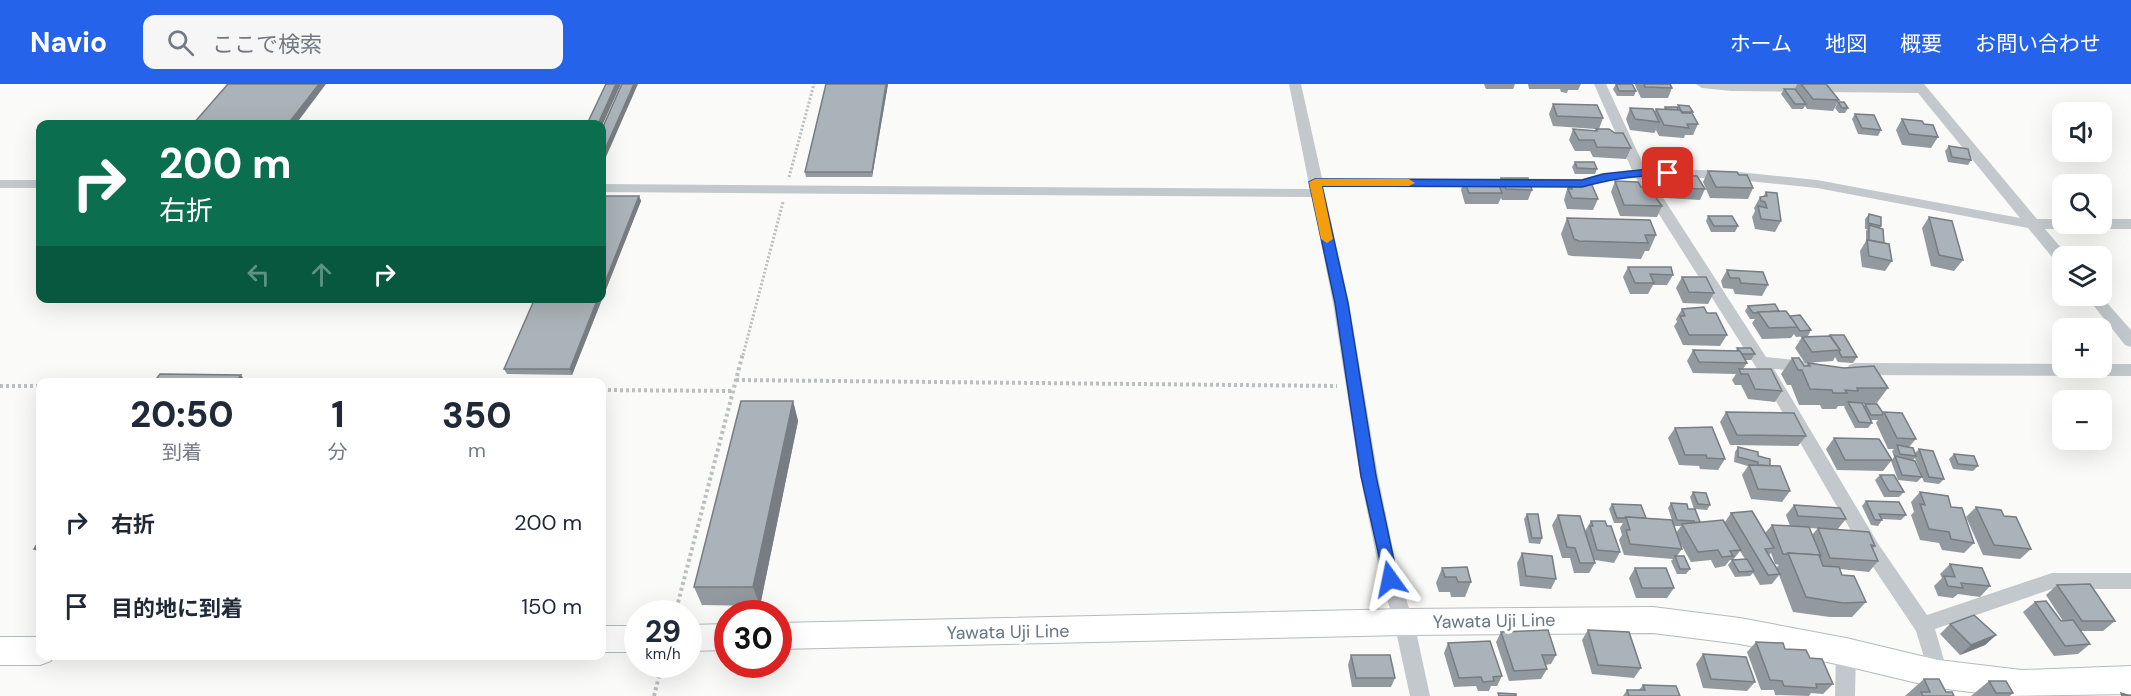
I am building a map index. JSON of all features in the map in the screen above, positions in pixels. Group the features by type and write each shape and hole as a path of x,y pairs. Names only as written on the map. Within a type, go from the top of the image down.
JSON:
{"main road":[{"name":"Yawata Uji Line","path":"792,636 1404,622 1653,620 1740,631 1846,652 1938,674 2022,684 2131,680"},
{"path":"606,639 624,639"},
{"path":"0,651 36,651"}],"street":[{"path":"1295,84 1341,303 1369,476 1390,579 1404,622 1420,696"},
{"path":"1600,84 1641,174 1761,362 1872,550 1923,625 1938,674"},
{"path":"1702,84 1732,87 1919,86 2052,246"},
{"path":"606,188 1316,188 1582,183 1603,177 1649,172 1728,175 1817,184 2034,224 2131,224"},
{"path":"0,184 36,184"},
{"path":"2101,306 2131,341"},
{"path":"1761,362 1831,368 2131,370"},
{"path":"1923,625 2052,581 2131,581"},
{"path":"1845,696 1846,652"}],"path":[{"path":"679,600 814,84"},
{"path":"736,380 1356,386"},
{"path":"0,386 36,386"},
{"path":"606,390 733,391"},
{"path":"654,696 658,678"}],"building":[{"path":"228,84 319,84 291,120 196,120"},
{"path":"606,84 616,84 600,120 589,120"},
{"path":"622,84 634,84 606,147 606,120"},
{"path":"826,84 886,84 872,172 805,172"},
{"path":"1616,84 1632,84 1636,91 1619,91"},
{"path":"1644,84 1670,84 1672,88 1645,87"},
{"path":"1801,84 1826,84 1839,100 1813,99"},
{"path":"1784,89 1795,89 1806,104 1795,104"},
{"path":"1838,102 1844,102 1848,108 1842,108"},
{"path":"1553,104 1597,105 1603,118 1557,116"},
{"path":"1678,105 1689,106 1693,112 1682,112"},
{"path":"1665,107 1677,107 1678,110 1666,109"},
{"path":"1630,108 1653,109 1659,122 1635,119"},
{"path":"1656,109 1692,113 1698,124 1687,124 1689,128 1664,125"},
{"path":"1855,114 1874,115 1881,130 1862,128"},
{"path":"1902,119 1922,121 1924,124 1933,125 1938,137 1909,134"},
{"path":"1573,129 1597,131 1596,129 1609,129 1615,133 1623,133 1631,148 1597,147 1594,140 1579,140"},
{"path":"1949,146 1968,149 1971,160 1952,157"},
{"path":"1575,162 1594,162 1597,169 1577,168"},
{"path":"1708,171 1737,172 1739,175 1747,175 1753,188 1716,187"},
{"path":"1665,175 1697,176 1705,189 1672,188"},
{"path":"1501,178 1528,178 1532,190 1506,189"},
{"path":"1464,180 1497,180 1502,193 1469,193"},
{"path":"1615,181 1638,182 1641,187 1649,188 1662,206 1624,205"},
{"path":"1569,182 1591,183 1598,199 1572,198 1568,189 1572,189"},
{"path":"1766,192 1777,193 1781,221 1761,219 1758,206 1767,208 1760,197 1767,196"},
{"path":"606,196 639,196 606,280"},
{"path":"1869,214 1881,217 1881,226 1868,223"},
{"path":"1708,216 1732,216 1738,226 1714,226"},
{"path":"1929,217 1952,221 1963,260 1939,255"},
{"path":"1567,218 1650,220 1656,235 1645,235 1648,243 1579,241 1574,239"},
{"path":"1869,225 1883,229 1884,243 1869,240"},
{"path":"1867,240 1889,244 1892,261 1869,256"},
{"path":"1628,267 1671,267 1673,275 1650,274 1654,283 1635,283"},
{"path":"1727,270 1763,272 1768,285 1741,283 1739,278 1730,278"},
{"path":"1682,277 1706,277 1714,293 1689,292"},
{"path":"533,303 596,303 570,369 504,369"},
{"path":"1775,304 1779,311 1753,313 1748,306"},
{"path":"1704,307 1707,313 1716,313 1727,335 1689,335 1680,316 1685,316 1682,309"},
{"path":"1786,311 1798,327 1769,328 1758,312"},
{"path":"1800,315 1811,330 1800,331 1790,316"},
{"path":"1830,335 1844,335 1857,357 1842,357"},
{"path":"1830,336 1840,350 1812,352 1802,337"},
{"path":"1737,348 1751,348 1755,354 1742,354"},
{"path":"1693,350 1740,351 1747,363 1699,362"},
{"path":"1792,358 1799,358 1804,366 1810,366 1808,363 1844,368 1874,366 1888,388 1857,388 1858,391 1845,390 1847,393 1810,389 1802,370 1798,370"},
{"path":"1739,369 1771,369 1782,391 1755,389 1748,374 1741,374"},
{"path":"160,374 241,375 239,378 157,378"},
{"path":"741,401 793,401 753,587 694,587"},
{"path":"1848,402 1862,403 1872,423 1859,422"},
{"path":"1865,404 1877,404 1882,415 1871,415"},
{"path":"1726,412 1794,413 1806,436 1737,435"},
{"path":"1884,412 1902,413 1916,439 1897,438"},
{"path":"1712,427 1725,459 1707,458 1706,455 1685,455 1675,428"},
{"path":"1834,438 1879,439 1892,460 1845,460"},
{"path":"1897,445 1913,448 1916,456 1900,454"},
{"path":"1738,447 1758,452 1758,456 1770,459 1770,466 1758,465 1758,462 1738,457"},
{"path":"1919,449 1933,451 1944,479 1929,477"},
{"path":"1954,454 1974,456 1978,466 1958,464"},
{"path":"1895,456 1915,461 1922,477 1902,475"},
{"path":"1749,465 1780,466 1790,491 1758,489"},
{"path":"1880,475 1894,475 1904,492 1889,491"},
{"path":"1693,492 1706,493 1710,505 1698,504"},
{"path":"1920,492 1948,496 1951,507 1962,508 1974,543 1951,539 1949,532 1929,529 1920,504 1925,505"},
{"path":"1866,501 1899,502 1906,515 1879,514 1882,520 1875,520"},
{"path":"1671,503 1687,504 1688,509 1695,509 1700,522 1677,520"},
{"path":"1612,504 1641,505 1646,518 1617,518"},
{"path":"1794,505 1840,508 1846,519 1798,516"},
{"path":"1976,507 2001,510 2004,516 2016,517 2031,549 1994,545"},
{"path":"1752,511 1774,548 1765,549 1780,574 1768,575 1731,513"},
{"path":"1527,514 1538,514 1542,538 1532,538"},
{"path":"1558,515 1580,516 1595,563 1580,563 1575,548 1567,547"},
{"path":"1626,517 1672,520 1682,549 1630,544 1626,530 1630,530"},
{"path":"1723,520 1741,550 1730,551 1733,556 1722,557 1718,550 1698,552 1682,524"},
{"path":"1591,521 1605,521 1607,526 1611,526 1620,552 1597,550 1590,526 1593,526"},
{"path":"1772,525 1809,527 1821,556 1783,554"},
{"path":"1818,528 1869,532 1875,546 1871,545 1878,561 1830,558"},
{"path":"1522,553 1552,556 1556,579 1526,576"},
{"path":"1788,553 1819,555 1823,566 1839,567 1842,575 1854,576 1866,602 1843,603 1806,597"},
{"path":"1675,556 1684,556 1690,569 1680,569"},
{"path":"1747,559 1754,571 1739,572 1732,560"},
{"path":"1950,564 1982,568 1990,586 1961,583 1963,588 1948,586 1944,576 1955,577"},
{"path":"1467,567 1471,582 1458,582 1456,577 1445,577 1442,568"},
{"path":"1635,568 1666,568 1674,588 1642,588"},
{"path":"2090,584 2115,621 2082,621 2057,585"},
{"path":"2046,601 2061,621 2073,620 2090,644 2065,646 2035,602"},
{"path":"1974,615 1996,635 1971,645 1950,624"},
{"path":"1548,630 1556,655 1542,655 1547,669 1514,671 1501,632"},
{"path":"1588,630 1629,632 1641,668 1598,665"},
{"path":"1490,641 1502,676 1493,677 1494,681 1483,682 1481,677 1459,678 1448,643"},
{"path":"1756,642 1783,643 1785,649 1806,650 1810,658 1822,659 1833,684 1816,684 1817,688 1784,686 1782,681 1770,680"},
{"path":"1703,654 1746,657 1755,682 1711,679"},
{"path":"1351,655 1390,655 1395,678 1356,678"},
{"path":"1924,679 1939,679 1946,692 1952,692 1954,696 1923,696 1921,692 1930,692"},
{"path":"1989,681 2006,681 2013,693 1996,693"},
{"path":"1643,685 1676,686 1680,696 1629,696 1627,690 1645,690"},
{"path":"1498,693 1516,694 1516,696 1499,696"}],"slow traffic":[{"path":"1327,239 1315,182 1409,183"}],"route":[{"path":"1390,579 1369,476 1341,303 1315,182 1582,183 1603,177 1649,172 1668,173"}]}
